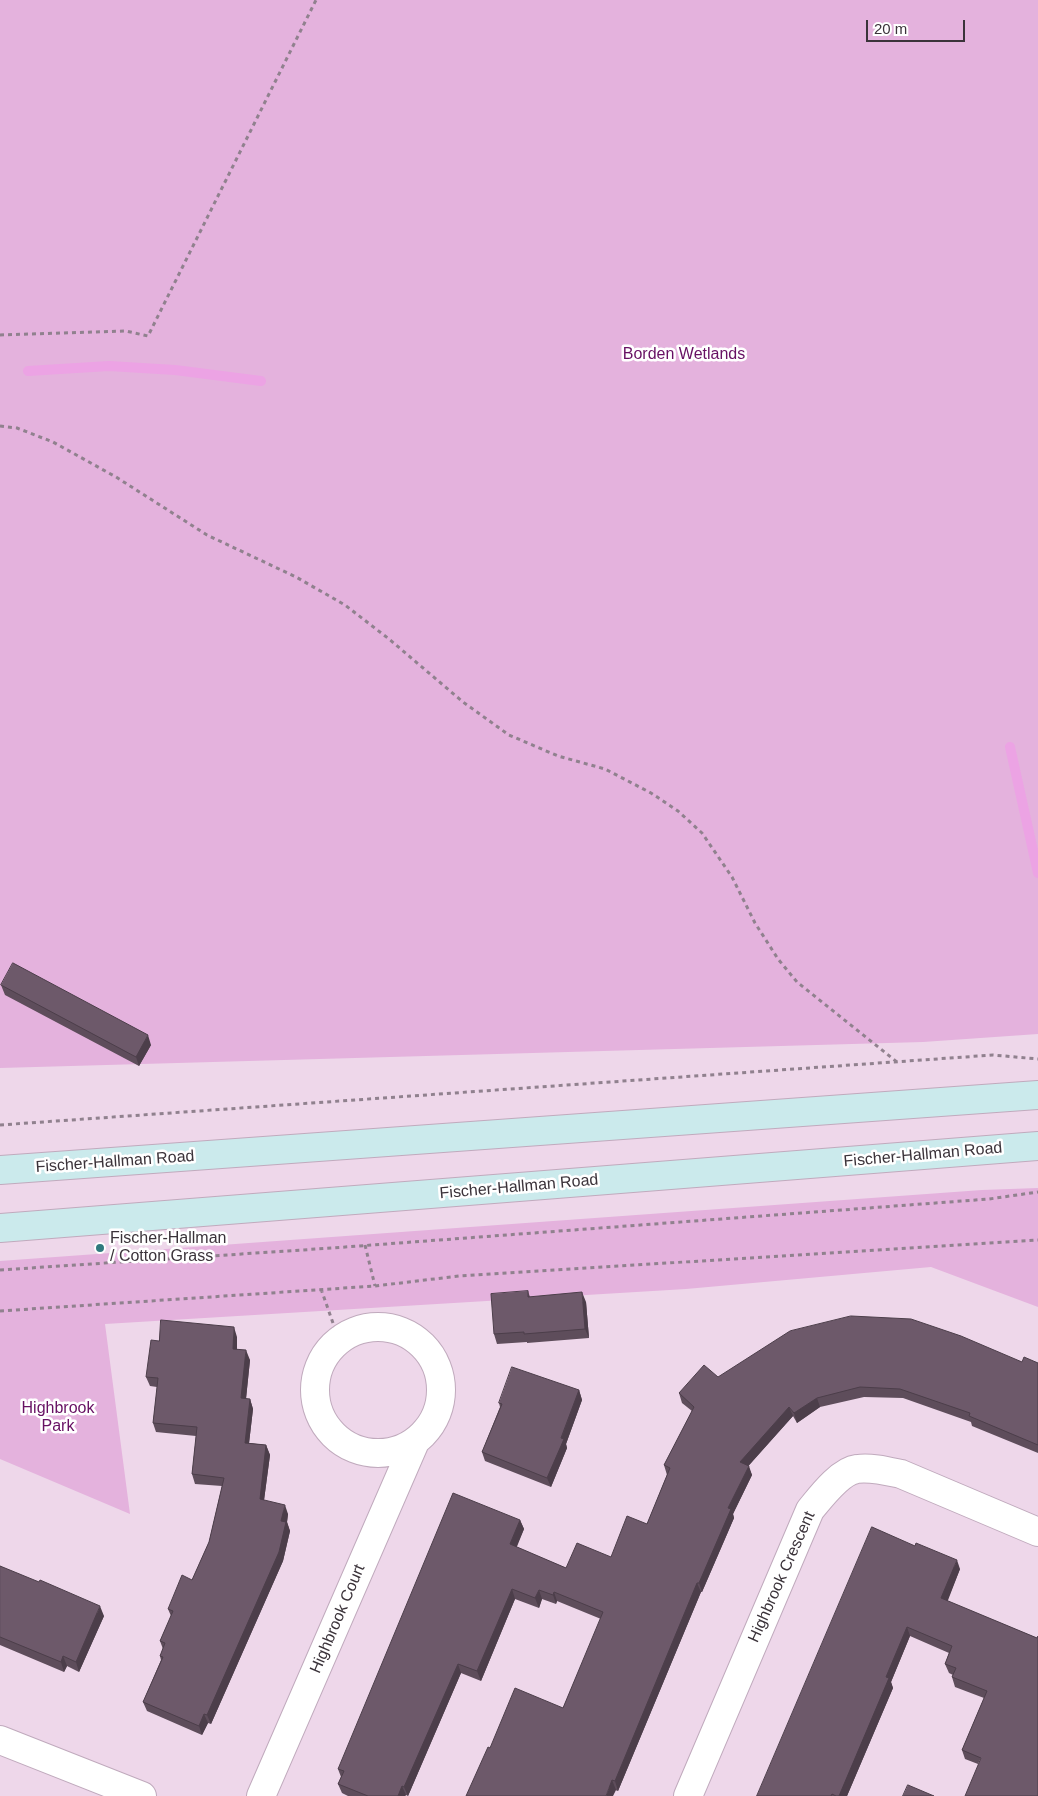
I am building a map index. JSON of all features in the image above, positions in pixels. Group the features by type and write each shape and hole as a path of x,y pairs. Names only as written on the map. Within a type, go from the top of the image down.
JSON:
{"main road":[{"name":"Fischer-Hallman Road","path":"0,1170 1038,1094"},
{"name":"Fischer-Hallman Road","path":"0,1228 1038,1146"}],"street":[{"name":"Highbrook Court","path":"380,1326 401,1330 422,1342 435,1360 442,1391 438,1413 430,1427 414,1442 392,1452 370,1453 357,1450 338,1439 323,1423 315,1400 315,1378 320,1362 333,1344 339,1340 345,1335 366,1327 380,1326"},
{"name":"Highbrook Court","path":"261,1796 414,1442"},
{"name":"Highbrook Crescent","path":"688,1796 810,1510 832,1483 856,1469 879,1470 901,1474 1038,1532"},
{"path":"0,1740 142,1796"}],"path":[{"path":"0,335 126,331 148,336 316,0"},
{"path":"0,426 17,428 53,442 116,477 207,535 296,577 345,606 389,639 463,702 509,735 558,756 605,769 651,792 678,811 702,833 732,878 755,923 778,959 797,982 897,1062"},
{"path":"0,1125 993,1055 1038,1059"},
{"path":"0,1270 989,1199 1038,1192"},
{"path":"0,1311 375,1286 479,1275 1038,1240"},
{"path":"365,1245 375,1286"},
{"path":"321,1289 339,1340"}],"green space":[{"name":"Borden Wetlands","path":"0,0 1038,0 1038,1034 923,1042 0,1068"},
{"name":"Highbrook Park","path":"1038,1188 1038,1307 931,1267 686,1289 105,1324 130,1514 0,1459 0,1261 982,1190"}],"building":[{"path":"13,963 148,1035 136,1057 1,985"},
{"path":"528,1291 528,1297 582,1292 585,1329 524,1334 524,1332 494,1334 491,1294"},
{"path":"851,1316 911,1319 961,1336 1022,1362 1024,1357 1038,1363 1038,1445 969,1416 970,1413 900,1389 860,1387 817,1398 794,1413 789,1407 740,1462 749,1466 728,1508 731,1509 699,1583 697,1583 615,1781 612,1780 606,1796 466,1796 488,1747 490,1748 515,1688 563,1708 603,1612 554,1592 553,1595 539,1590 535,1598 512,1589 477,1671 458,1664 404,1787 402,1786 398,1796 368,1796 338,1784 344,1771 338,1769 453,1493 520,1520 510,1544 566,1568 577,1543 611,1557 627,1516 647,1524 670,1468 664,1465 694,1407 679,1393 704,1365 718,1377 790,1331"},
{"path":"161,1320 234,1327 233,1349 246,1350 241,1398 250,1399 245,1443 266,1445 260,1499 285,1505 281,1521 286,1522 279,1552 207,1715 204,1714 199,1726 143,1702 163,1657 160,1656 165,1643 160,1641 173,1611 168,1609 182,1575 192,1580 209,1542 224,1478 192,1474 197,1427 153,1423 158,1378 146,1377 151,1340 159,1341"},
{"path":"512,1367 579,1390 561,1438 564,1439 547,1478 482,1452 502,1404 499,1403"},
{"path":"872,1527 915,1546 916,1543 957,1560 941,1598 1037,1638 1038,1636 1038,1796 965,1796 981,1758 962,1750 987,1691 952,1677 956,1668 945,1664 952,1646 907,1627 886,1677 889,1678 839,1796 832,1794 831,1796 757,1796"},
{"path":"0,1566 39,1582 40,1580 100,1606 76,1662 63,1656 61,1662 0,1637"},
{"path":"908,1785 934,1796 903,1796"}],"waterway":[{"path":"28,371 109,366 175,370 261,381"},
{"path":"1010,747 1038,873"}],"place":[{"name":"Fischer-Hallman / Cotton Grass","path":"100,1248"}]}
